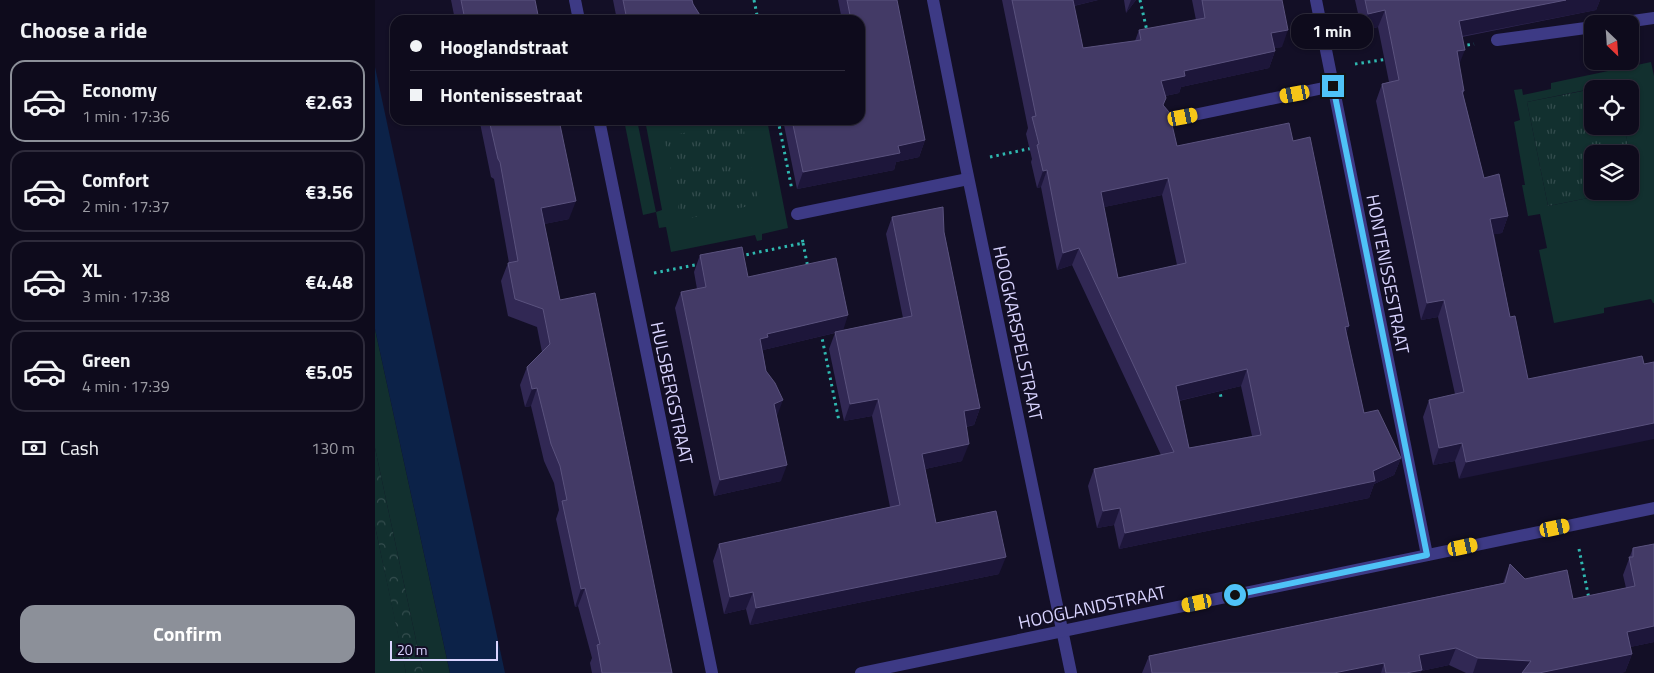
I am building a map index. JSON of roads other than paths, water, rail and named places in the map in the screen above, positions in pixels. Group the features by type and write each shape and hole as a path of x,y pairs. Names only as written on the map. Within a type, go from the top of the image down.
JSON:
{"street":[{"path":"575,0 578,15"},
{"name":"HOOGKARSPELSTRAAT","path":"933,0 968,179 1071,673"},
{"name":"HONTENISSESTRAAT","path":"1316,0 1427,555"},
{"path":"1639,20 1654,18"},
{"path":"1497,40 1584,27"},
{"path":"1165,120 1333,86"},
{"name":"HULSBERGSTRAAT","path":"600,125 712,673"},
{"path":"797,214 968,179"},
{"name":"HOOGLANDSTRAAT","path":"861,673 1654,508"}],"water":[{"path":"375,67 505,673 450,673 375,329"}]}
